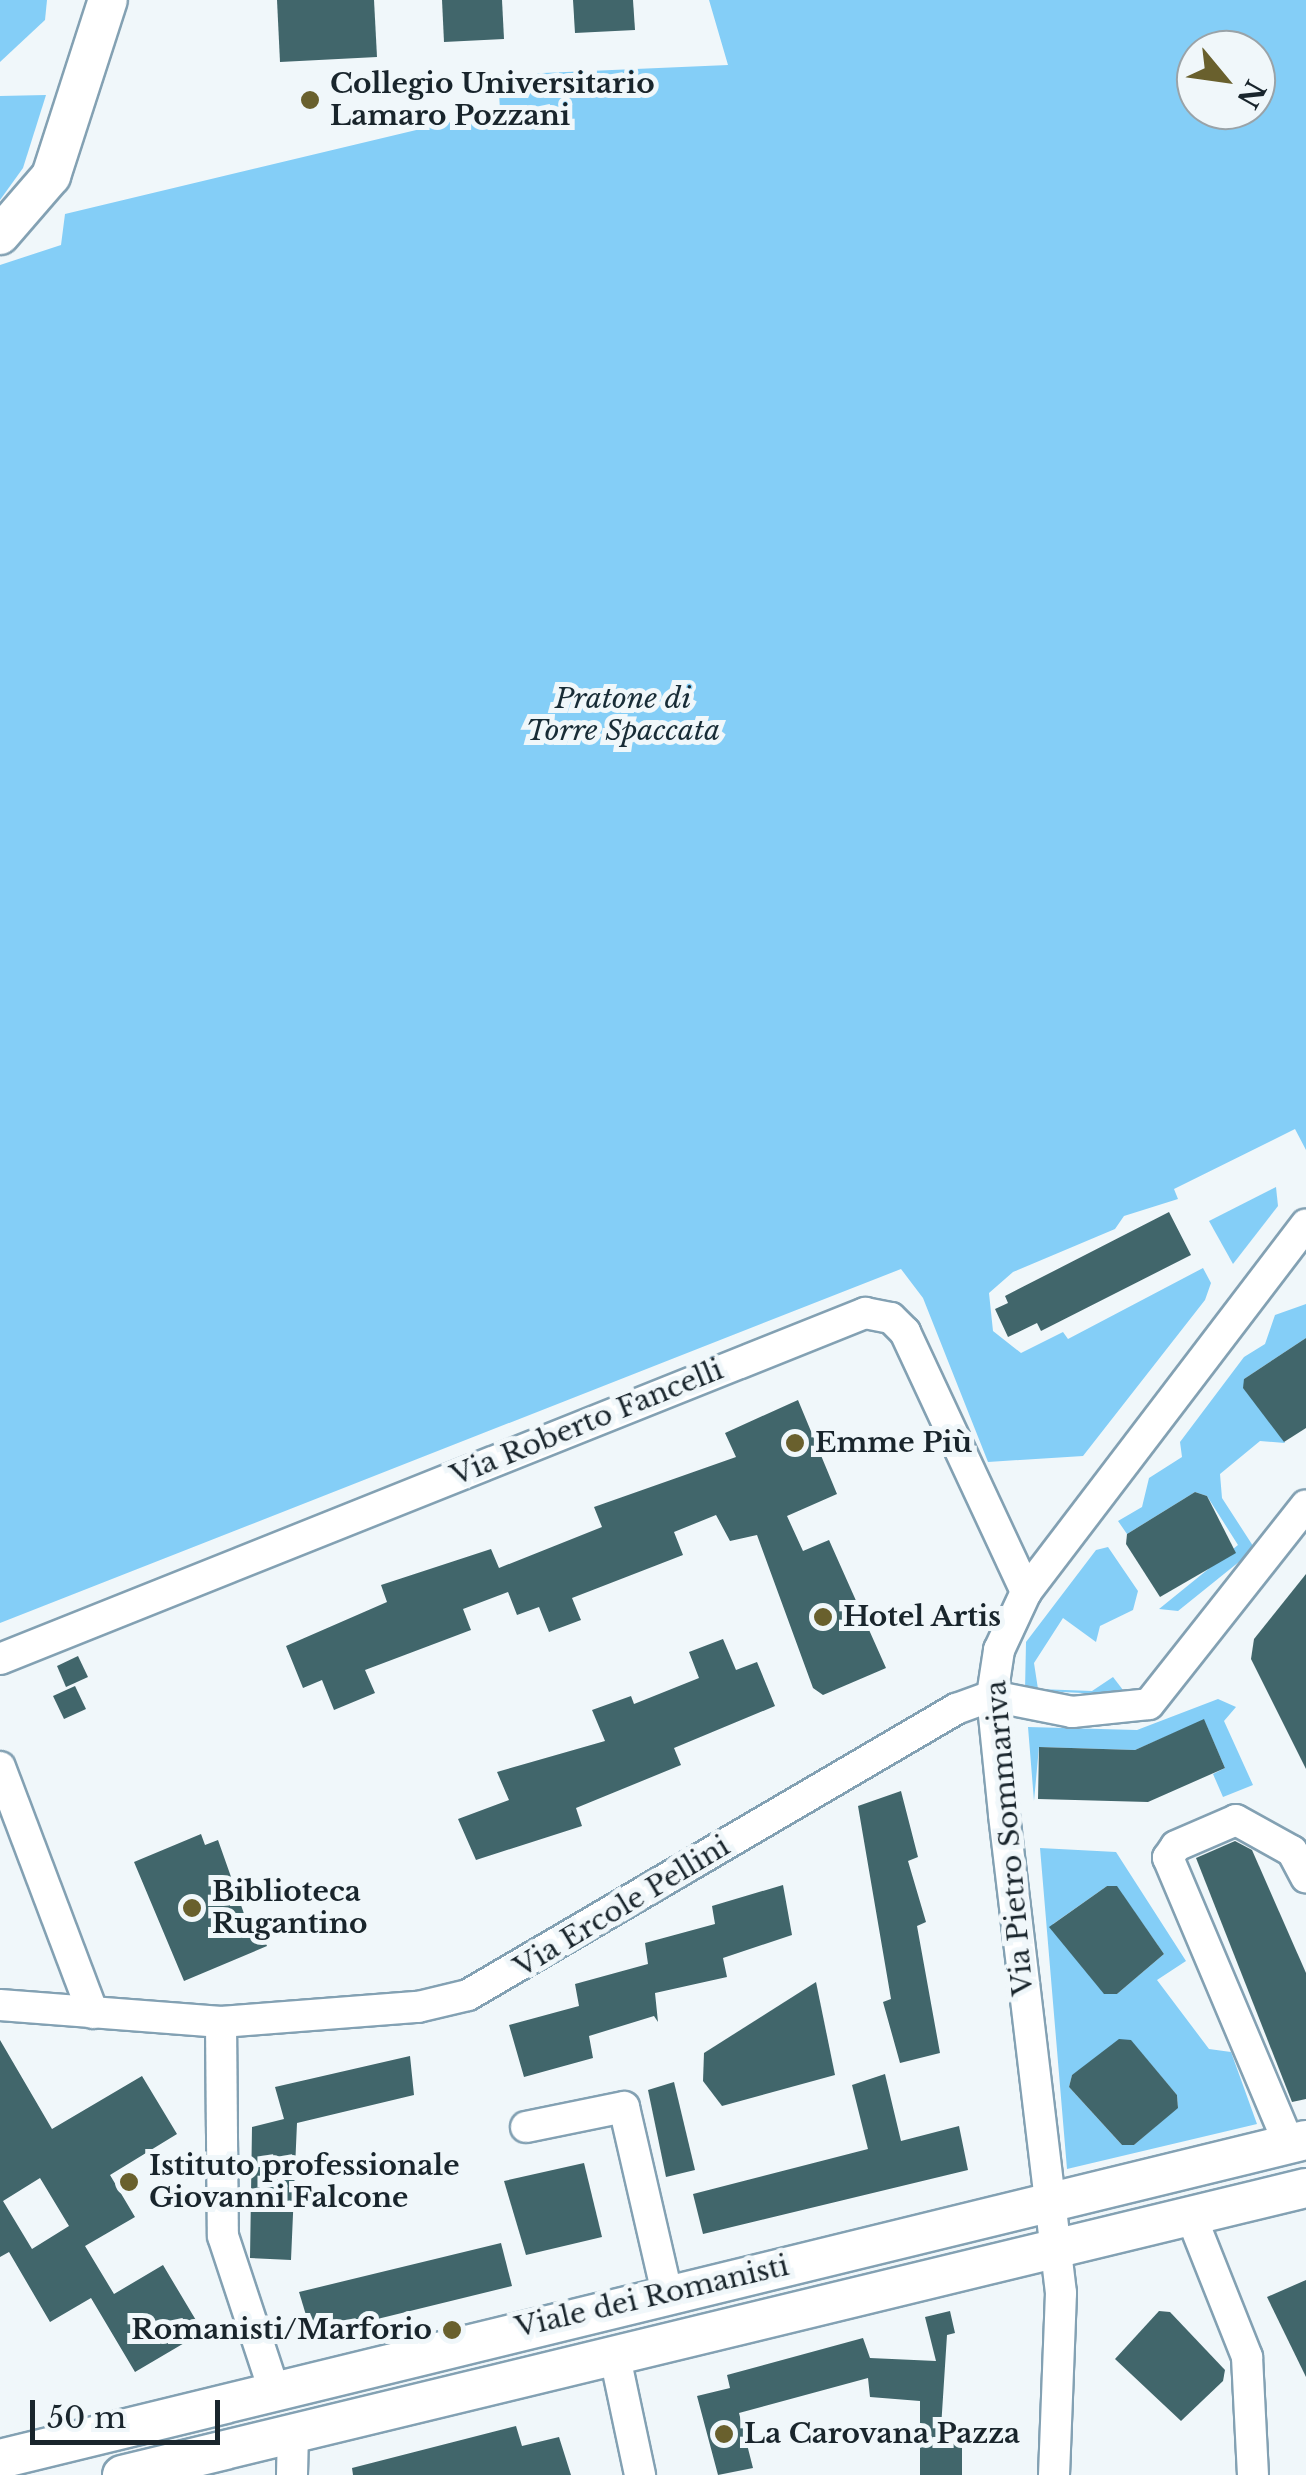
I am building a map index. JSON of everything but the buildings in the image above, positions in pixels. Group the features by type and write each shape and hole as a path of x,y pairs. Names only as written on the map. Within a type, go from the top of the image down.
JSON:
{"street":[{"path":"0,235 35,201 62,149 108,0"},
{"name":"Via Pietro Sommariva","path":"1054,2475 1060,2328 992,1696 998,1650 1026,1592 1306,1225"},
{"name":"Via Roberto Fancelli","path":"0,1658 865,1313 890,1318 905,1332 1026,1592"},
{"path":"992,1696 1072,1712 1149,1704 1306,1505"},
{"name":"Via Ercole Pellini","path":"0,2004 221,2022 434,2005 488,1986 914,1730 992,1696"},
{"path":"0,1766 92,2012"},
{"path":"1298,2142 1168,1858 1176,1846 1236,1820 1292,1851 1306,1877"},
{"path":"221,2022 223,2236 275,2393"},
{"path":"526,2127 624,2107 667,2293"},
{"name":"Viale dei Romanisti","path":"0,2459 667,2293 1298,2142"},
{"name":"Viale dei Romanisti","path":"122,2475 1306,2188"},
{"path":"1191,2216 1247,2357 1253,2475"},
{"path":"615,2357 640,2475"},
{"path":"292,2475 293,2432"}],"green space":[{"path":"0,0 47,0 45,20 0,62"},
{"name":"Pratone di Torre Spaccata","path":"709,0 1306,0 1306,1150 1295,1129 1174,1189 1178,1199 1124,1216 1115,1229 1013,1272 989,1293 993,1331 1021,1353 1063,1332 1068,1339 1203,1268 1211,1283 1205,1300 1083,1456 988,1462 923,1298 901,1269 0,1623 0,265 61,245 65,214 500,110 498,75 728,65"},
{"path":"46,95 23,168 0,200 0,96"},
{"path":"1276,1187 1278,1206 1233,1264 1209,1221"},
{"path":"1306,1304 1306,1338 1244,1379 1285,1443 1260,1441 1220,1474 1222,1498 1255,1549 1178,1611 1159,1609 1238,1545 1207,1496 1195,1492 1127,1534 1118,1521 1142,1507 1149,1478 1182,1457 1180,1442 1244,1357 1265,1344 1275,1315"},
{"path":"1108,1547 1138,1591 1133,1610 1100,1626 1096,1642 1063,1618 1034,1663 1038,1689 1092,1691 1113,1677 1123,1690 1120,1695 1025,1690 1026,1642 1096,1550"},
{"path":"1218,1699 1236,1707 1224,1721 1253,1785 1223,1797 1213,1774 1225,1768 1204,1720 1135,1750 1039,1747 1034,1801 1028,1727 1137,1730"},
{"path":"1040,1848 1116,1852 1186,1961 1157,1980 1209,2049 1231,2052 1257,2124 1067,2169","holes":["1107,1886 1117,1887 1164,1954 1117,1994 1104,1993 1053,1924","1131,2041 1177,2095 1178,2107 1134,2145 1122,2145 1069,2087 1072,2075"]}],"place":[{"name":"Collegio Universitario Lamaro Pozzani","path":"310,100"},
{"name":"Emme Più","path":"795,1443"},
{"name":"Hotel Artis","path":"823,1617"},
{"name":"Biblioteca Rugantino","path":"192,1908"},
{"name":"Istituto professionale Giovanni Falcone","path":"129,2182"},
{"name":"Romanisti/Marforio","path":"452,2330"},
{"name":"La Carovana Pazza","path":"724,2434"}]}
